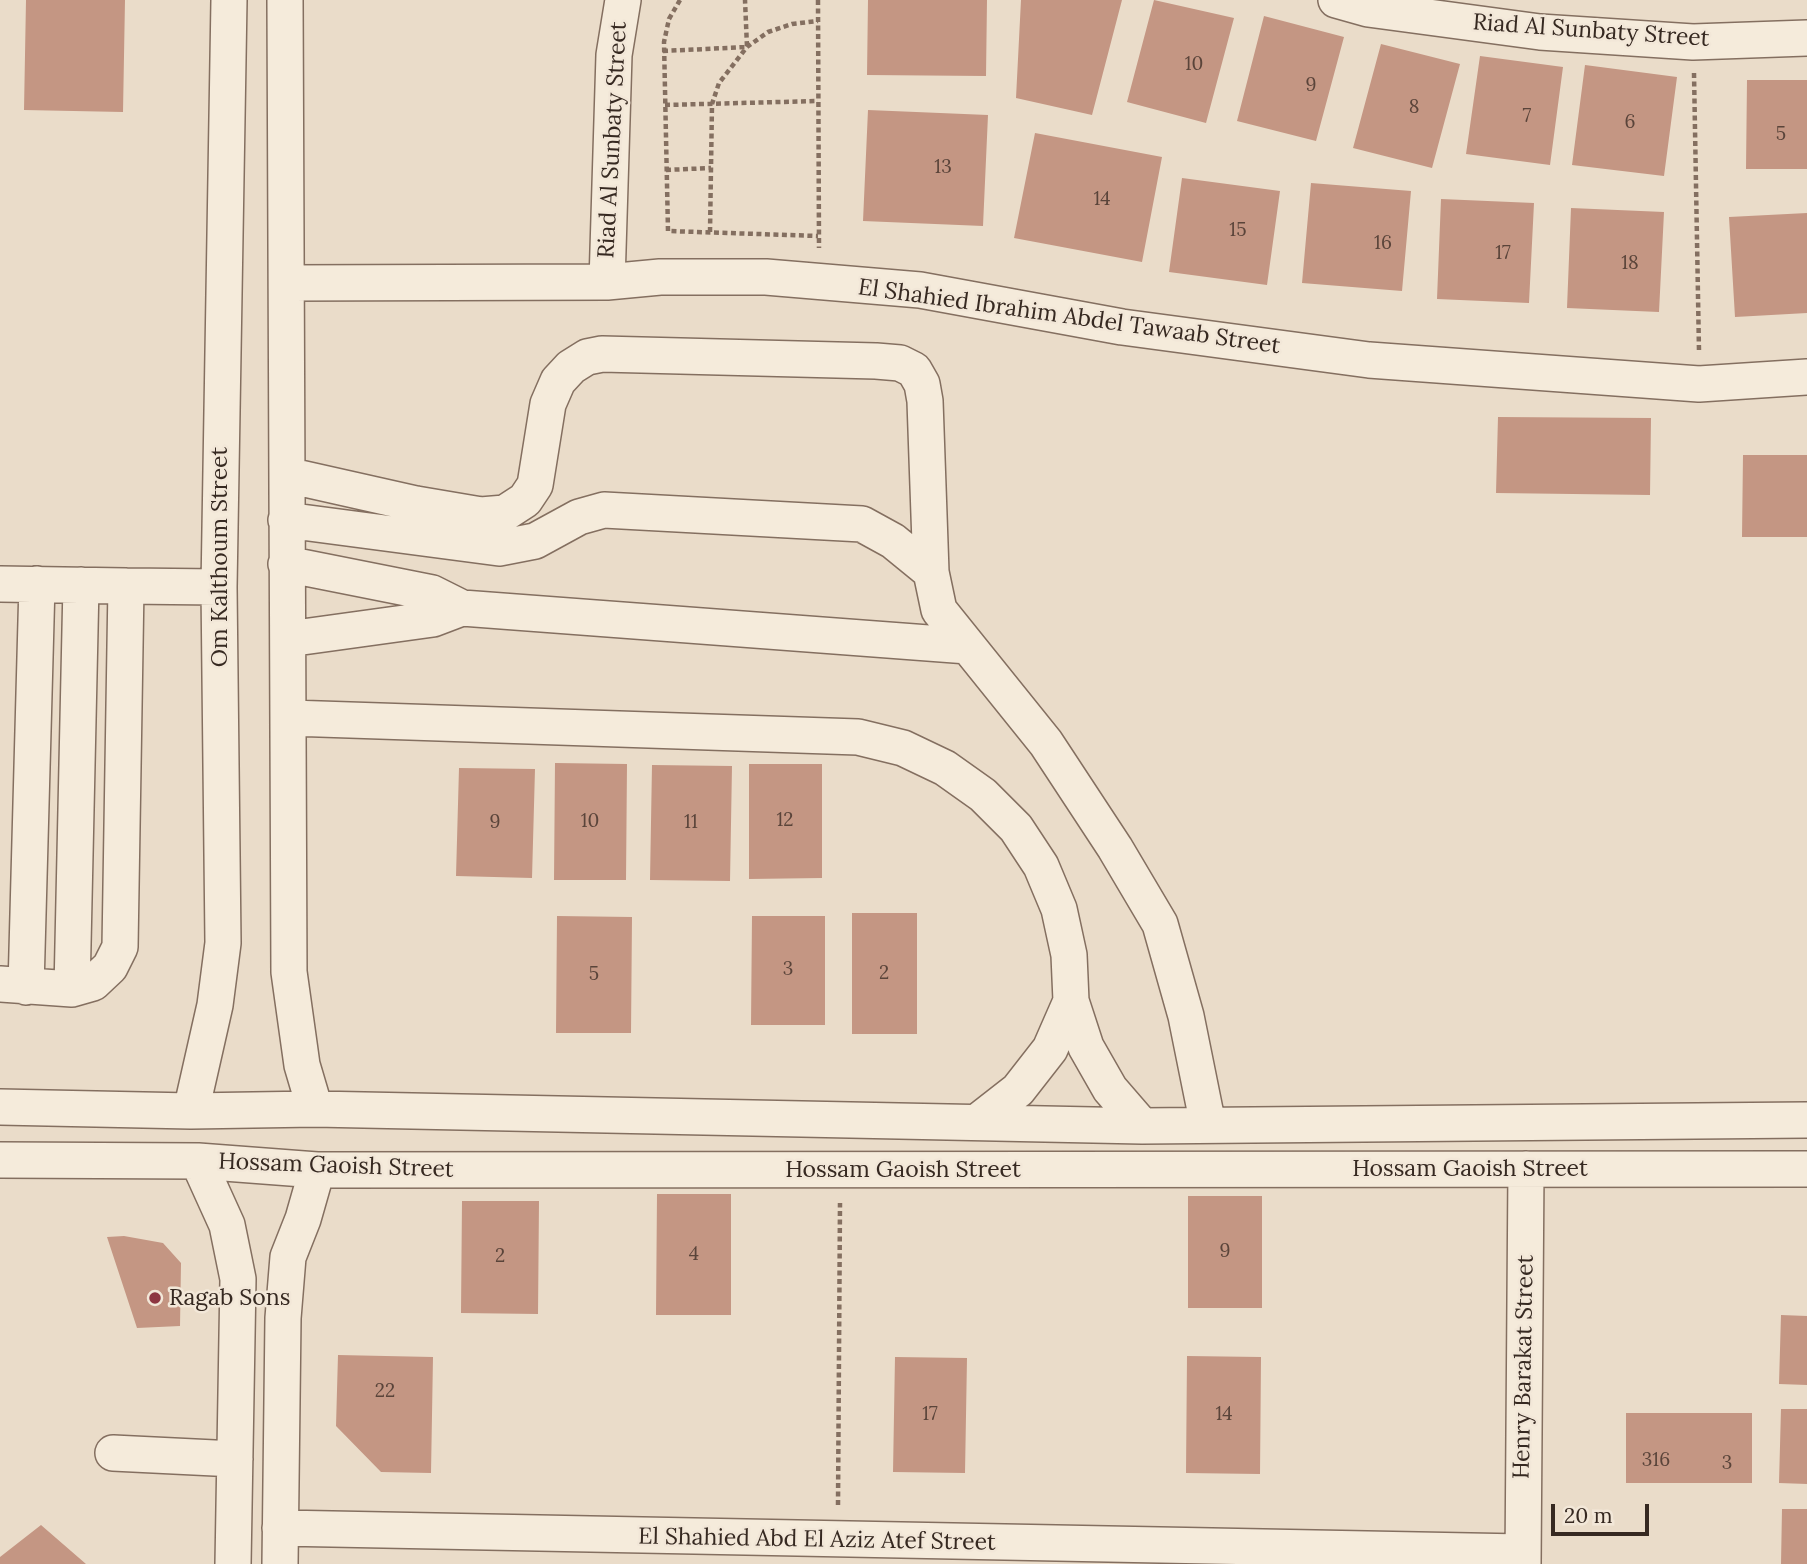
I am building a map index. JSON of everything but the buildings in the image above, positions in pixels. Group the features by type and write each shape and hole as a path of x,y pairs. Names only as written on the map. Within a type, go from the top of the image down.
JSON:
{"street":[{"name":"Om Kalthoum Street","path":"191,1111 215,1005 223,943 219,587 229,0"},
{"path":"285,0 289,972 302,1065 315,1109"},
{"name":"Riad Al Sunbaty Street","path":"607,282 614,55 623,0"},
{"name":"Riad Al Sunbaty Street","path":"1336,0 1368,9 1540,32 1693,42 1807,38"},
{"name":"El Shahied Ibrahim Abdel Tawaab Street","path":"288,283 607,282 713,276 819,281 920,290 1122,327 1369,360 1699,384 1807,377"},
{"path":"287,475 416,504 481,515 505,513 525,500 534,485 548,404 558,381 571,367 587,357 602,354 900,363 914,370 922,384 931,572 939,610 1046,743 1115,848 1160,924 1186,1016 1208,1125"},
{"path":"286,520 499,548 535,541 579,516 604,510 862,524 893,541 931,572"},
{"path":"286,564 432,593 463,608 968,646"},
{"path":"0,584 219,587"},
{"path":"37,584 13,985 72,989 93,983 110,967 120,947 126,586"},
{"path":"72,989 81,585"},
{"path":"288,639 433,619 463,608"},
{"path":"290,718 858,737 903,748 945,768 983,795 1016,828 1041,866 1062,921 1069,955 1071,1001 1086,1047 1110,1089 1142,1126"},
{"path":"977,1122 1018,1090 1050,1049 1071,1001"},
{"name":"Hossam Gaoish Street","path":"0,1107 191,1111 315,1109 1142,1126 1807,1120"},
{"path":"754,1118 754,1170"},
{"name":"Hossam Gaoish Street","path":"0,1160 198,1161 317,1170 1807,1169"},
{"path":"198,1161 227,1224 238,1279 233,1564"},
{"name":"Henry Barakat Street","path":"1522,1558 1526,1169"},
{"path":"280,1564 283,1318 288,1257 317,1170"},
{"path":"113,1453 235,1459"},
{"name":"El Shahied Abd El Aziz Atef Street","path":"280,1528 838,1541 1021,1554 1522,1558"},
{"path":"690,1564 714,1539"}],"path":[{"path":"680,0 669,19 663,51 668,231 818,236"},
{"path":"745,0 747,47"},
{"path":"818,0 819,281"},
{"path":"710,232 712,104 725,73 747,47 768,32 792,24 818,21"},
{"path":"1693,42 1699,384"},
{"path":"663,51 747,47"},
{"path":"665,104 818,101"},
{"path":"666,170 712,168"},
{"path":"838,1541 841,1170"}],"place":[{"name":"Ragab Sons","path":"155,1298"}]}
